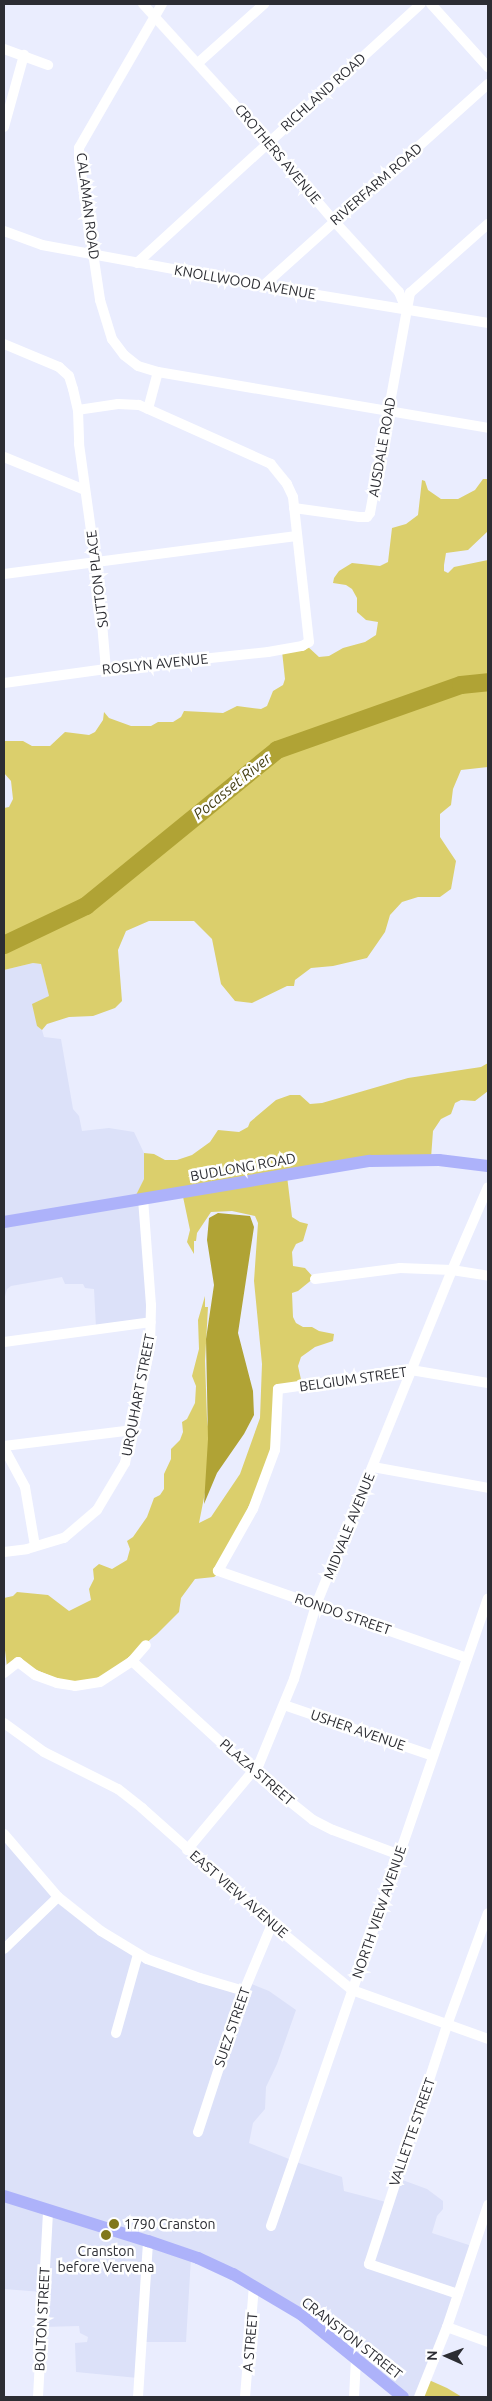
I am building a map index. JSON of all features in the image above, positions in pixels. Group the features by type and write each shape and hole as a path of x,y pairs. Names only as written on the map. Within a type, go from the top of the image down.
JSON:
{"main road":[{"name":"BUDLONG ROAD","path":"4,1222 370,1161 439,1160 488,1166"},
{"name":"CRANSTON STREET","path":"4,2196 148,2242 215,2266 254,2286 302,2315 403,2397"}],"street":[{"name":"CROTHERS AVENUE","path":"143,4 198,63 334,221 399,292 406,309"},
{"name":"CALAMAN ROAD","path":"162,4 79,148 79,159 100,300 112,339 124,355 138,366 158,372 488,428"},
{"path":"198,63 264,4"},
{"name":"RICHLAND ROAD","path":"137,263 421,4"},
{"path":"431,4 488,67"},
{"path":"4,49 48,64"},
{"path":"4,127 24,55"},
{"name":"RIVERFARM ROAD","path":"264,285 488,84"},
{"name":"AUSDALE ROAD","path":"294,508 367,516 371,510 410,294 488,224"},
{"name":"KNOLLWOOD AVENUE","path":"4,231 42,245 94,255 488,322"},
{"name":"SUTTON PLACE","path":"4,344 50,362 66,372 78,410 79,444 95,563 106,669"},
{"path":"148,409 158,372"},
{"path":"4,574 297,536 293,497 271,464 139,405 118,404 78,410"},
{"path":"4,457 85,490"},
{"name":"ROSLYN AVENUE","path":"4,683 106,669 268,652 307,645 310,633 297,536"},
{"name":"MIDVALE AVENUE","path":"187,1850 259,1764 284,1705 316,1605 452,1270 488,1187"},
{"name":"URQUHART STREET","path":"4,1552 64,1538 97,1510 125,1462 150,1347 151,1322 143,1198"},
{"path":"315,1279 400,1268 452,1270 488,1276"},
{"path":"4,1342 151,1322"},
{"name":"BELGIUM STREET","path":"218,1571 253,1509 275,1450 278,1389 411,1370 488,1383"},
{"path":"35,1546 25,1487 4,1447 133,1430"},
{"path":"373,1468 488,1488"},
{"name":"RONDO STREET","path":"218,1571 467,1658"},
{"name":"NORTH VIEW AVENUE","path":"271,2226 488,1598"},
{"path":"4,1673 18,1662 35,1675 57,1683 75,1686 100,1682 132,1661 146,1645"},
{"name":"PLAZA STREET","path":"132,1661 253,1772 313,1820 333,1830 400,1855"},
{"name":"USHER AVENUE","path":"284,1705 433,1756"},
{"name":"EAST VIEW AVENUE","path":"4,1723 44,1752 118,1789 272,1924 352,1990 488,2039"},
{"path":"4,1834 58,1897 101,1931 138,1954 200,1978 244,1991"},
{"path":"4,1949 58,1897"},
{"name":"VALLETTE STREET","path":"458,2294 368,2264 447,2025 488,1913"},
{"name":"SUEZ STREET","path":"198,2132 244,1991 272,1924"},
{"path":"116,2033 138,1954"},
{"path":"419,2397 447,2327 488,2205"},
{"name":"BOLTON STREET","path":"38,2397 48,2210"},
{"path":"138,2397 148,2242"},
{"name":"A STREET","path":"245,2397 254,2286"},
{"path":"447,2327 488,2342"},
{"path":"354,2397 356,2358"}],"shaded area":[{"path":"483,479 488,479 488,531 468,550 446,553 444,565 444,571 448,573 454,567 488,560 488,767 461,770 453,789 451,805 440,814 440,837 456,861 451,889 440,897 418,897 402,902 390,915 385,932 367,958 333,966 311,968 295,980 294,986 287,986 252,1003 235,1001 221,984 212,939 194,921 149,921 126,931 118,950 122,1001 115,1008 93,1016 69,1017 47,1024 42,1030 37,1026 32,1004 49,996 41,964 33,963 4,970 4,808 9,807 13,799 11,781 4,773 4,741 23,741 32,746 50,746 65,732 89,735 95,732 103,720 104,712 109,718 131,726 151,726 158,722 173,722 181,717 184,711 223,713 237,706 261,709 267,706 273,691 283,685 285,679 282,651 306,645 319,657 329,656 343,648 365,642 376,635 378,622 366,620 357,612 357,598 352,589 346,585 333,583 334,578 339,571 352,563 380,566 388,562 392,528 406,524 418,515 422,480 425,481 428,490 441,499 458,499 475,490"},
{"path":"33,963 41,964 49,996 37,1026 42,1030 44,1037 61,1039 73,1109 79,1116 82,1131 109,1128 134,1132 144,1153 144,1179 134,1199 141,1198 150,1322 96,1328 94,1289 85,1288 83,1284 65,1284 62,1277 11,1286 7,1289 4,1300 4,970"},
{"path":"488,1063 488,1091 475,1101 461,1100 455,1103 451,1114 441,1119 433,1131 431,1158 287,1176 292,1217 308,1224 303,1241 296,1244 292,1252 293,1266 305,1268 314,1278 298,1291 292,1293 293,1317 296,1323 303,1327 312,1327 319,1331 334,1334 333,1341 315,1347 301,1357 298,1366 302,1384 279,1389 273,1453 218,1574 214,1577 195,1579 181,1598 179,1612 157,1634 100,1681 74,1686 18,1662 7,1667 4,1642 4,1598 13,1596 17,1592 48,1595 69,1611 91,1600 89,1589 94,1579 93,1569 99,1564 112,1569 127,1560 130,1549 127,1541 133,1537 147,1517 154,1498 160,1495 164,1489 164,1474 171,1459 171,1449 180,1440 183,1432 182,1422 187,1419 195,1403 196,1386 192,1376 199,1349 198,1320 205,1296 205,1307 208,1307 205,1361 207,1419 212,1457 199,1523 211,1517 240,1474 260,1418 262,1364 254,1281 258,1223 255,1216 232,1211 211,1212 197,1233 196,1241 194,1241 194,1254 187,1242 190,1230 182,1192 134,1199 144,1179 144,1153 154,1154 165,1160 177,1160 192,1155 210,1142 218,1130 239,1132 248,1127 250,1122 276,1100 290,1095 300,1095 310,1104 322,1103 408,1078 481,1067"},
{"path":"218,1213 250,1216 254,1227 238,1333 253,1391 254,1415 244,1434 217,1473 204,1504 208,1439 206,1339 214,1285 207,1240 209,1218"},
{"path":"4,1835 56,1895 146,1959 242,1990 249,1983 269,1991 296,2010 277,2064 266,2087 265,2109 253,2123 249,2143 299,2163 342,2177 344,2191 386,2202 397,2178 427,2189 443,2201 443,2209 437,2216 432,2233 472,2246 419,2397 404,2397 302,2316 191,2258 186,2342 141,2342 138,2378 76,2372 75,2343 87,2342 88,2337 80,2333 79,2326 43,2327 42,2292 4,2289"},
{"path":"429,2380 447,2388 462,2397 419,2397"}],"waterway":[{"name":"Pocasset River","path":"4,945 86,906 277,750 461,685 488,682"}],"place":[{"name":"1790 Cranston","path":"114,2224"},
{"name":"Cranston before Vervena","path":"106,2235"}]}
